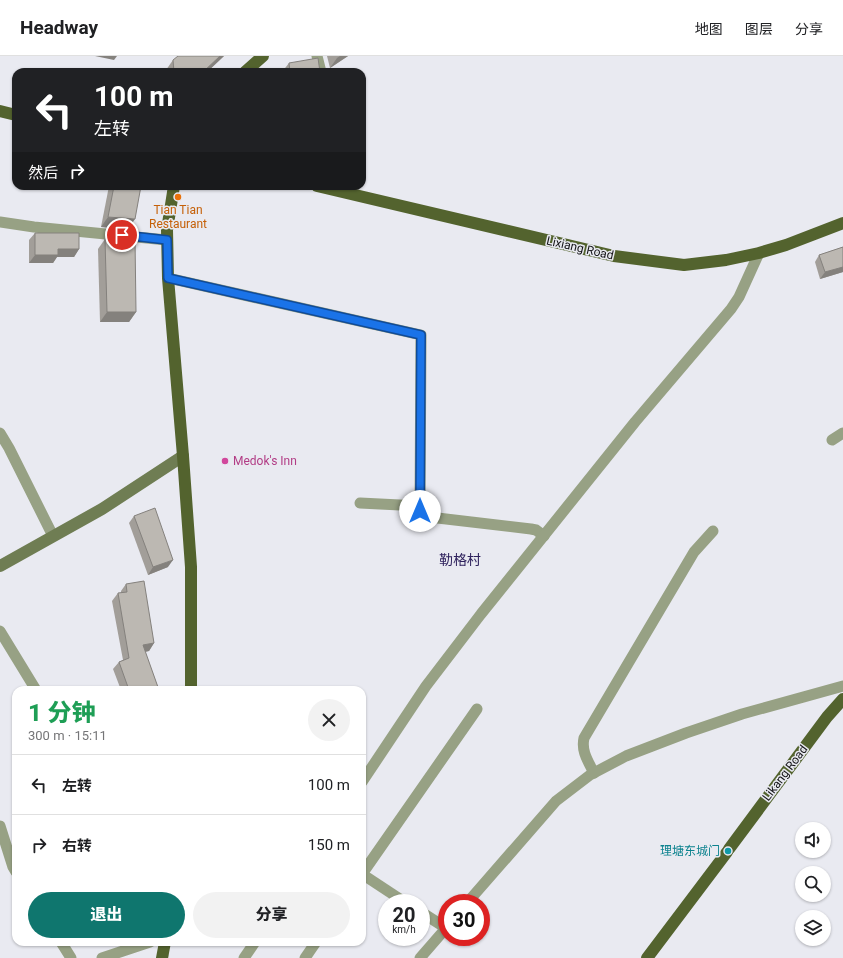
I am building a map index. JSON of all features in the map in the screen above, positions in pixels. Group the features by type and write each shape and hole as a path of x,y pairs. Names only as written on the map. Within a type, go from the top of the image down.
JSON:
{"main road":[{"path":"250,68 263,56"},
{"path":"0,111 12,114"},
{"path":"173,190 167,240 168,278 191,567 191,686"},
{"name":"Lixiang Road","path":"347,190 617,257 684,265 726,260 759,253 786,245 843,223"},
{"name":"Likang Road","path":"647,958 827,717 843,699"},
{"path":"162,958 164,946"}],"street":[{"path":"317,56 320,68"},
{"path":"0,222 34,227 167,240"},
{"path":"366,776 426,686 481,614 635,422 731,309 739,297 759,253"},
{"path":"168,278 421,335 421,514 425,516 531,529 536,530 544,536"},
{"path":"0,433 53,536"},
{"path":"832,440 843,433"},
{"path":"0,566 102,509 183,456"},
{"path":"360,503 420,506"},
{"path":"594,773 584,753 584,738 694,552 713,531"},
{"path":"0,630 34,686"},
{"path":"476,894 556,801 594,773 626,756 686,733 742,714 843,686"},
{"path":"366,868 477,709"},
{"path":"0,826 12,864"},
{"path":"366,877 392,894"},
{"path":"420,958 438,937"},
{"path":"64,946 71,958"},
{"path":"102,958 138,946"},
{"path":"244,958 252,946"},
{"path":"305,958 313,946"}],"building":[{"path":"178,56 220,56 207,68 174,68 173,60"},
{"path":"318,58 319,68 290,68 289,63"},
{"path":"113,190 140,190 135,219 108,217"},
{"path":"35,233 79,233 79,249 58,249 58,255 35,255"},
{"path":"135,238 136,312 107,312 105,239"},
{"path":"843,247 843,267 825,272 819,255"},
{"path":"155,508 173,560 153,567 134,516"},
{"path":"144,581 154,643 143,645 158,686 128,686 119,662 129,658 118,593 127,592 126,584"}],"place":[{"name":"Tian Tian Restaurant","path":"178,197"},
{"name":"Medok's Inn","path":"225,461"},
{"name":"理塘东城门","path":"728,851"}],"district":[{"name":"勒格村","path":"460,560"}],"route":[{"path":"122,235 167,240 168,278 421,335 420,511"}]}
